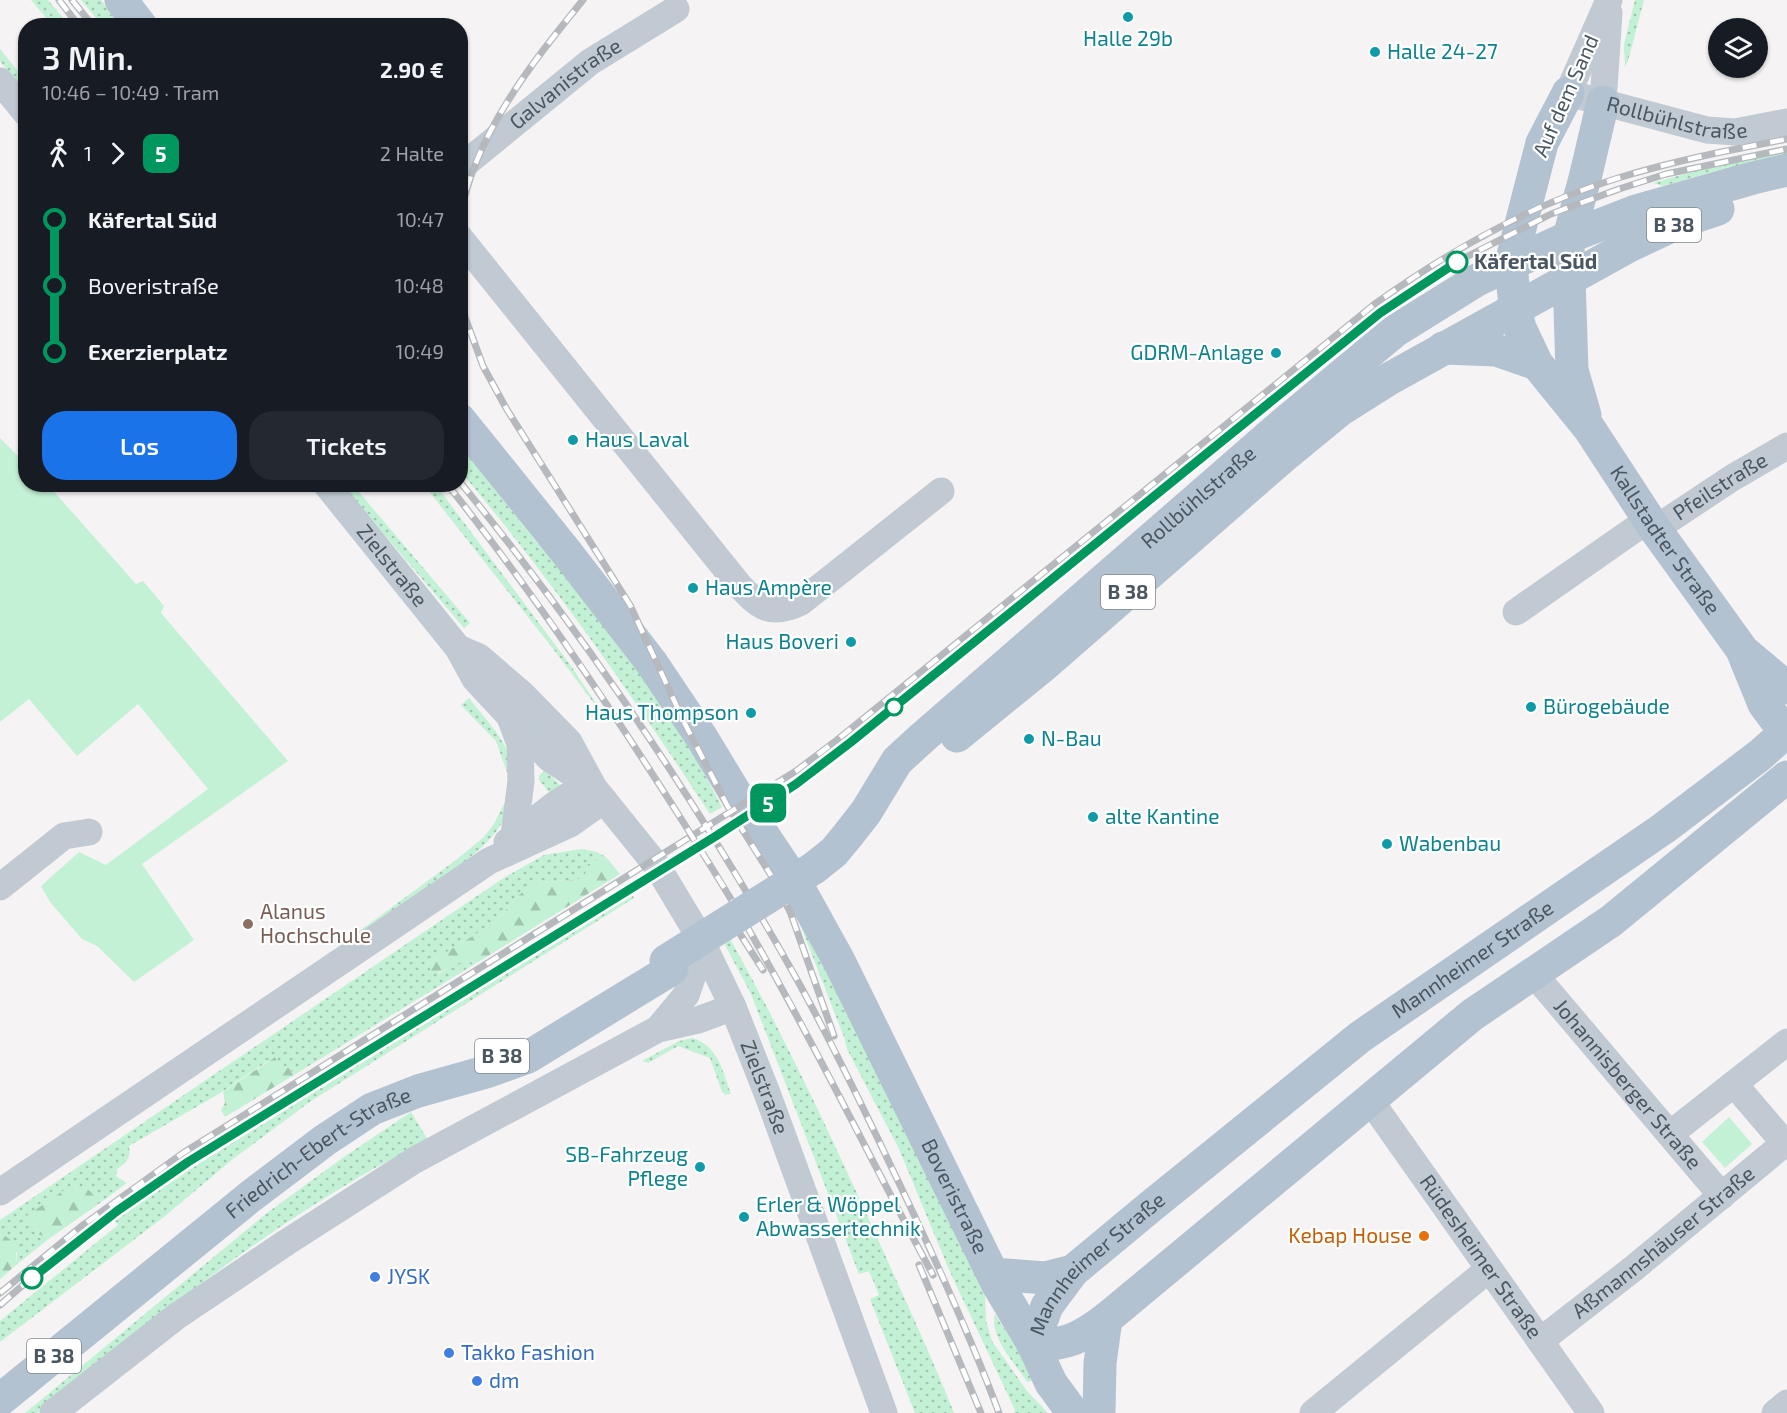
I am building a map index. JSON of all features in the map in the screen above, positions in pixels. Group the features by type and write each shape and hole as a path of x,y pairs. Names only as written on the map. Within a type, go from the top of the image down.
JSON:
{"main road":[{"path":"121,0 135,18"},
{"name":"Auf dem Sand","path":"1526,302 1524,257 1542,142 1568,93"},
{"name":"Auf dem Sand","path":"1569,279 1569,237 1603,102"},
{"name":"Rollbühlstraße","path":"817,871 854,828 897,761 1281,425 1395,331 1477,280 1569,237 1634,212 1787,170"},
{"path":"1582,190 1606,203 1634,212"},
{"name":"Rollbühlstraße","path":"817,871 846,855 884,798 1043,666 1340,410 1443,348 1629,246 1682,221 1731,204 1787,191"},
{"name":"Kallstadter Straße","path":"1569,279 1572,370 1589,428"},
{"path":"1526,302 1550,328 1572,370"},
{"name":"Kallstadter Straße","path":"1526,302 1520,328 1537,364 1589,428 1653,524 1743,651 1764,704 1786,733"},
{"path":"1443,348 1496,350 1537,364"},
{"name":"Boveristraße","path":"468,430 651,662 798,887 839,960 993,1274 1033,1344 1051,1383 1073,1413"},
{"name":"Kallstadter Straße","path":"1743,651 1787,688"},
{"name":"Mannheimer Straße","path":"1786,733 1664,828 1360,1036 1073,1271 1047,1306 1033,1344 1065,1343 1080,1337 1106,1319 1472,1016 1611,921 1787,777"},
{"name":"B 38","path":"674,975 817,871"},
{"path":"1586,881 1586,900 1591,913 1600,919 1611,921"},
{"path":"1543,967 1563,935 1563,920 1556,912 1548,908"},
{"name":"Friedrich-Ebert-Straße","path":"0,1375 244,1178 324,1119 502,1056 674,975"},
{"name":"Friedrich-Ebert-Straße","path":"0,1400 251,1196 325,1140 372,1109 418,1091 489,1071 528,1057 674,975"},
{"path":"993,1274 1045,1278 1073,1271 1072,1298 1076,1308 1090,1318 1106,1319 1100,1363 1098,1413"},
{"path":"1033,1344 1067,1372 1098,1413"}],"street":[{"name":"Auf dem Sand","path":"1568,93 1609,0"},
{"name":"Auf dem Sand","path":"1603,102 1609,0"},
{"name":"Galvanistraße","path":"468,161 590,62 676,9"},
{"path":"0,81 18,103"},
{"name":"Rollbühlstraße","path":"1568,93 1707,130 1735,132 1787,122"},
{"path":"468,248 738,584 753,601 769,610 786,610 801,602 941,491"},
{"name":"Pfeilstraße","path":"1516,612 1632,531 1653,524 1787,446"},
{"name":"Zielstraße","path":"332,492 458,648 475,679 549,758 599,794"},
{"name":"Zielstraße","path":"458,648 480,657 522,694 569,742 599,794 657,866 699,936 729,999 774,1111 824,1254 884,1413"},
{"path":"511,719 520,744 521,782 513,835"},
{"path":"489,861 513,835 571,794 599,794"},
{"path":"0,1192 489,861 570,824 599,794"},
{"path":"0,887 64,836 89,832"},
{"path":"658,1029 674,975 693,975 699,936"},
{"name":"Johannisberger Straße","path":"1543,967 1670,1134 1722,1196"},
{"name":"Friedrich-Ebert-Straße","path":"674,975 729,999"},
{"path":"52,1413 177,1316 416,1160 658,1029 698,1020 729,999"},
{"path":"1670,1134 1787,1042"},
{"path":"1734,1084 1786,1144"},
{"name":"Rüdesheimer Straße","path":"1370,1100 1590,1413"},
{"name":"Aßmannshäuser Straße","path":"1540,1341 1786,1144"},
{"path":"1330,1408 1489,1269"},
{"path":"1774,1413 1787,1403"}],"green space":[{"path":"31,0 48,0 63,18 46,18"},
{"path":"81,0 101,0 114,18 96,18"},
{"path":"1635,0 1644,0 1625,67 1624,44"},
{"path":"0,49 18,71 18,84 0,61"},
{"path":"1787,151 1787,159 1720,170 1663,186 1653,183 1709,167"},
{"path":"0,438 18,456 18,492 54,492 136,584 143,581 164,606 161,613 288,761 142,864 194,940 134,982 97,946 82,939 50,902 41,886 79,852 106,865 208,789 138,704 77,756 29,699 0,722"},
{"path":"468,453 538,544 543,541 618,636 689,745 722,807 710,814 590,639 468,480"},
{"path":"348,492 359,492 470,623 464,628"},
{"path":"430,492 441,492 571,666 614,730"},
{"path":"469,698 499,736 511,761 513,785 503,821 497,831 472,856 353,943 350,938 484,837 494,824 505,802 508,775 496,741 461,705"},
{"path":"545,770 560,785 551,795 539,780 539,776"},
{"path":"581,849 597,852 606,857 588,864 585,875 577,880 538,884 520,894 494,923 427,964 439,973 452,965 466,961 475,964 294,1075 289,1068 283,1067 274,1057 222,1092 129,1146 129,1157 117,1169 116,1176 127,1183 93,1208 95,1197 29,1222 38,1226 37,1234 50,1238 16,1265 17,1252 3,1236 0,1237 0,1220 502,879 544,855"},
{"path":"606,857 620,874 475,964 464,961 438,972 432,972 427,964 494,923 520,894 537,884 577,880 585,875 588,864"},
{"path":"632,894 634,898 311,1101 233,1159 165,1216 0,1342 0,1321 118,1225 114,1220 209,1157"},
{"path":"798,919 830,973 917,1140 985,1295 986,1321 992,1341 1027,1391 1048,1413 1014,1413 1015,1410 950,1272 899,1149 847,1049"},
{"path":"720,921 784,1041 824,1123 919,1330 954,1413 915,1413 870,1299 879,1295 869,1271 859,1274 751,994 714,924"},
{"path":"692,1038 714,1053 731,1094 726,1095 722,1092 710,1058 678,1046 648,1063 642,1061 679,1041"},
{"path":"275,1057 294,1075 225,1117 221,1110 225,1103 223,1092"},
{"path":"411,1112 428,1140 356,1179 273,1232 192,1290 37,1413 25,1413 267,1213"},
{"path":"1729,1117 1752,1144 1725,1168 1702,1142"},
{"path":"73,1184 90,1191 95,1197 93,1208 50,1238 37,1234 38,1226 29,1222 25,1217"},
{"path":"3,1235 11,1240 15,1247 16,1265 0,1279 0,1237"},
{"path":"995,1314 1037,1379 1027,1382 1004,1350 996,1332"}],"railway":[{"path":"59,0 73,18"},
{"path":"72,0 87,18"},
{"path":"468,183 478,157 508,101 544,49 583,0"},
{"path":"0,1293 83,1225 183,1153 796,771 1376,303 1433,265 1523,215 1585,189 1660,166 1787,139"},
{"path":"0,1305 91,1230 188,1162 769,803 796,784 851,742 1339,346 1414,289 1466,257 1551,214 1666,174 1787,149"},
{"path":"468,325 483,366 506,408 630,605 684,722 727,805 777,885 791,914 834,1036"},
{"path":"453,492 571,652 720,881 800,1021 933,1275"},
{"path":"468,492 553,602 641,726 763,919 812,1006 918,1222 974,1349 999,1413"},
{"path":"728,915 763,970"},
{"path":"919,1265 981,1413"}],"tram line":[{"name":"5","path":"32,1278 86,1234 188,1162 699,847 796,784 851,742 1380,313 1457,262"}],"place":[{"name":"Halle 29b","path":"1128,17"},
{"name":"Halle 24-27","path":"1375,52"},
{"name":"Käfertal Süd","path":"1457,262"},
{"name":"GDRM-Anlage","path":"1276,353"},
{"name":"Haus Laval","path":"573,440"},
{"name":"Haus Ampère","path":"693,588"},
{"name":"Haus Boveri","path":"851,642"},
{"name":"Bürogebäude","path":"1531,707"},
{"name":"Haus Thompson","path":"751,713"},
{"name":"N-Bau","path":"1029,739"},
{"name":"alte Kantine","path":"1093,817"},
{"name":"Wabenbau","path":"1387,844"},
{"name":"Alanus Hochschule","path":"248,924"},
{"name":"SB-Fahrzeug Pflege","path":"700,1167"},
{"name":"Erler & Wöppel Abwassertechnik","path":"744,1217"},
{"name":"Kebap House","path":"1424,1236"},
{"name":"JYSK","path":"375,1277"},
{"name":"Takko Fashion","path":"449,1353"},
{"name":"dm","path":"477,1381"}]}
